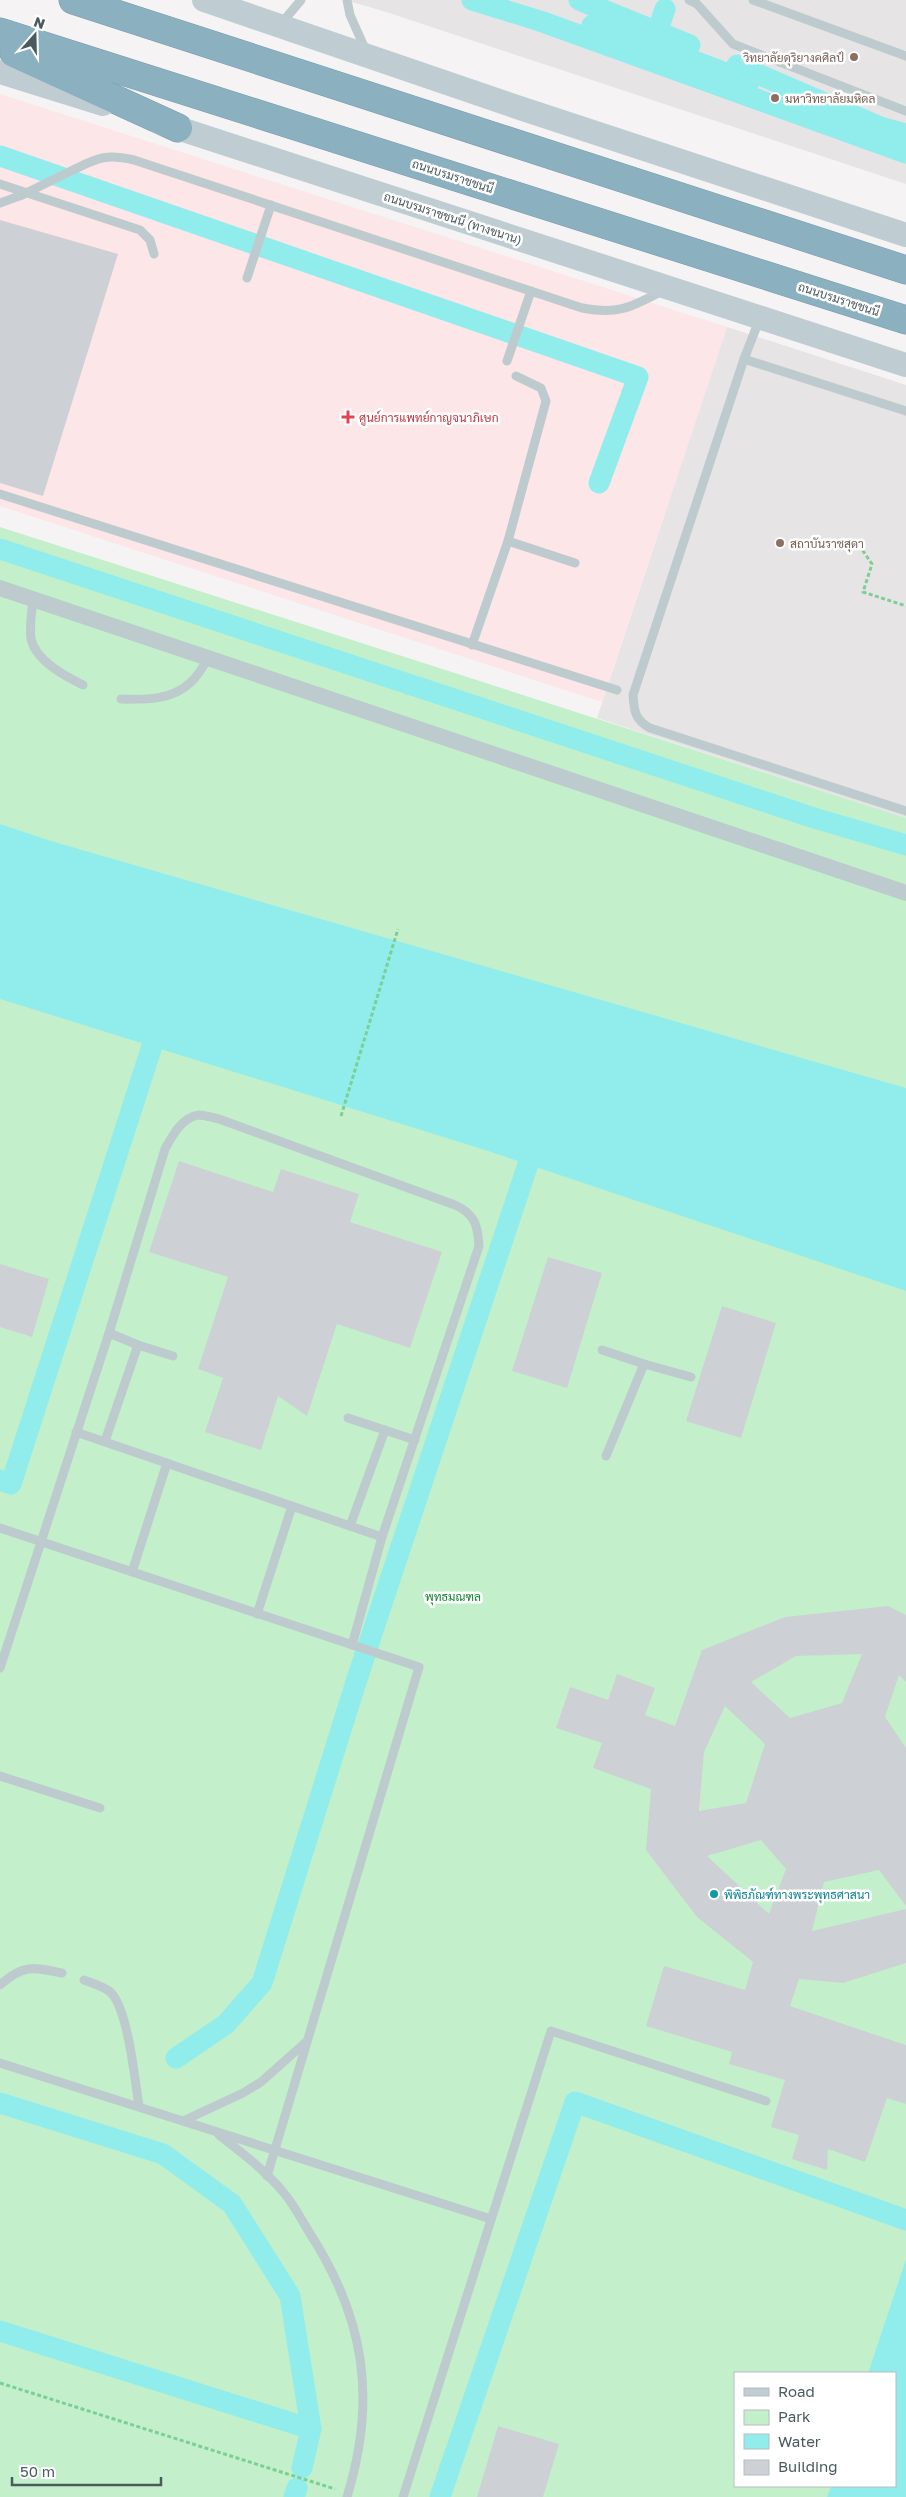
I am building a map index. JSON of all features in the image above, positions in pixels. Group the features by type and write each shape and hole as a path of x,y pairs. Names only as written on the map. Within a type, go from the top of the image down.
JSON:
{"highway":[{"path":"73,0 906,270"},
{"name":"ถนนบรมราชชนนี","path":"0,32 906,320"},
{"path":"0,47 178,128"}],"main road":[{"path":"204,0 906,235"},
{"name":"ถนนบรมราชชนนี (ทางขนาน)","path":"0,72 906,364"}],"street":[{"path":"0,588 209,657 682,820 906,893"}],"lane":[{"path":"280,25 301,0"},
{"path":"347,0 356,32 369,56"},
{"path":"689,0 697,4 733,44 906,111"},
{"path":"753,0 906,56"},
{"path":"0,203 22,195 98,158 113,156 134,160 582,308 600,312 626,310 668,287"},
{"path":"0,184 134,227 150,240 154,254"},
{"path":"247,278 271,205"},
{"path":"507,361 531,292"},
{"path":"760,317 744,359 633,696 636,717 641,723 650,728 906,811"},
{"path":"744,359 906,411"},
{"path":"472,645 508,541 546,401 541,388 516,376"},
{"path":"0,494 617,690"},
{"path":"508,541 575,563"},
{"path":"33,599 31,639 40,654 60,673 83,685"},
{"path":"121,699 145,700 169,695 191,682 209,657"},
{"path":"0,1668 109,1333 165,1149 174,1133 185,1122 198,1115 219,1119 455,1205 466,1210 475,1220 478,1246 382,1537 352,1645"},
{"path":"109,1333 173,1356"},
{"path":"105,1442 138,1345"},
{"path":"602,1350 691,1377"},
{"path":"606,1456 644,1364"},
{"path":"348,1418 415,1440"},
{"path":"350,1526 385,1430"},
{"path":"76,1432 382,1537"},
{"path":"132,1572 168,1463"},
{"path":"257,1614 292,1506"},
{"path":"0,1528 418,1667 267,2176"},
{"path":"0,1776 100,1808"},
{"path":"0,1984 13,1973 23,1969 36,1967 62,1973"},
{"path":"84,1980 110,1991 118,2001 123,2016 139,2106"},
{"path":"403,2497 551,2031 766,2101"},
{"path":"184,2121 243,2093 261,2082 307,2041"},
{"path":"0,2063 491,2219"},
{"path":"215,2132 285,2193 336,2278 353,2322 363,2380 362,2433 347,2495"}],"path":[{"path":"859,544 872,564 863,592 906,606"},
{"path":"340,1116 398,929"},
{"path":"0,2383 347,2495"}],"shaded area":[{"name":"มหาวิทยาลัยมหิดล","path":"345,0 906,0 906,184 383,11"},
{"name":"ศูนย์การแพทย์กาญจนาภิเษก","path":"0,94 727,327 602,702 0,506"},
{"name":"สถาบันราชสุดา","path":"727,327 906,385 906,818 597,718"}],"green space":[{"name":"พุทธมณฑล","path":"0,527 906,818 906,2497 0,2497"}],"water":[{"path":"0,824 51,841 906,1088 906,1291 485,1150 0,999"},
{"path":"906,2259 906,2497 827,2497 831,2487 896,2487 896,2372 868,2372"}],"building":[{"path":"0,220 118,254 43,496 0,483"},
{"path":"179,1161 273,1192 281,1169 359,1194 350,1222 442,1252 410,1348 337,1324 307,1416 278,1396 261,1450 205,1432 223,1378 198,1369 228,1277 149,1252"},
{"path":"548,1257 602,1273 567,1388 512,1371"},
{"path":"0,1264 49,1279 32,1337 0,1327"},
{"path":"722,1306 776,1323 741,1438 686,1421"},
{"name":"พิพิธภัณฑ์ทางพระพุทธศาสนา","path":"888,1606 906,1615 906,1682 899,1675 885,1717 906,1748 906,1906 879,1870 824,1882 812,1931 906,1909 906,1963 843,1983 799,1979 790,2006 906,2045 906,2104 887,2098 865,2162 828,2149 827,2170 792,2159 799,2135 771,2127 785,2080 729,2064 732,2052 646,2026 664,1966 745,1990 753,1962 697,1917 646,1850 651,1789 593,1768 602,1743 556,1728 570,1687 608,1700 617,1674 655,1688 645,1715 675,1726 702,1650 785,1617","holes":["862,1654 842,1703 790,1718 751,1682 796,1656","725,1706 765,1744 746,1803 699,1811 704,1752","761,1840 786,1869 769,1914 707,1856"]},
{"path":"498,2426 559,2444 543,2497 477,2497"}],"waterway":[{"path":"472,0 540,21 906,153"},
{"path":"579,0 690,45"},
{"path":"653,44 665,9"},
{"path":"592,25 653,45 749,82"},
{"path":"737,65 880,127 906,134"},
{"path":"0,156 638,377 599,483"},
{"path":"0,549 814,818 906,845"},
{"path":"0,1480 11,1484 152,1046"},
{"path":"176,2058 226,2024 262,1983 356,1682 528,1164"},
{"path":"440,2497 575,2102 906,2220"},
{"path":"0,2103 163,2154 232,2204 290,2296 311,2429 0,2331"},
{"path":"302,2468 311,2429"},
{"path":"294,2497 297,2488"}],"place":[{"name":"วิทยาลัยดุริยางคศิลป์","path":"854,57"},
{"name":"มหาวิทยาลัยมหิดล","path":"775,98"},
{"name":"ศูนย์การแพทย์กาญจนาภิเษก","path":"348,417"},
{"name":"สถาบันราชสุดา","path":"780,543"},
{"name":"พิพิธภัณฑ์ทางพระพุทธศาสนา","path":"714,1894"}]}
